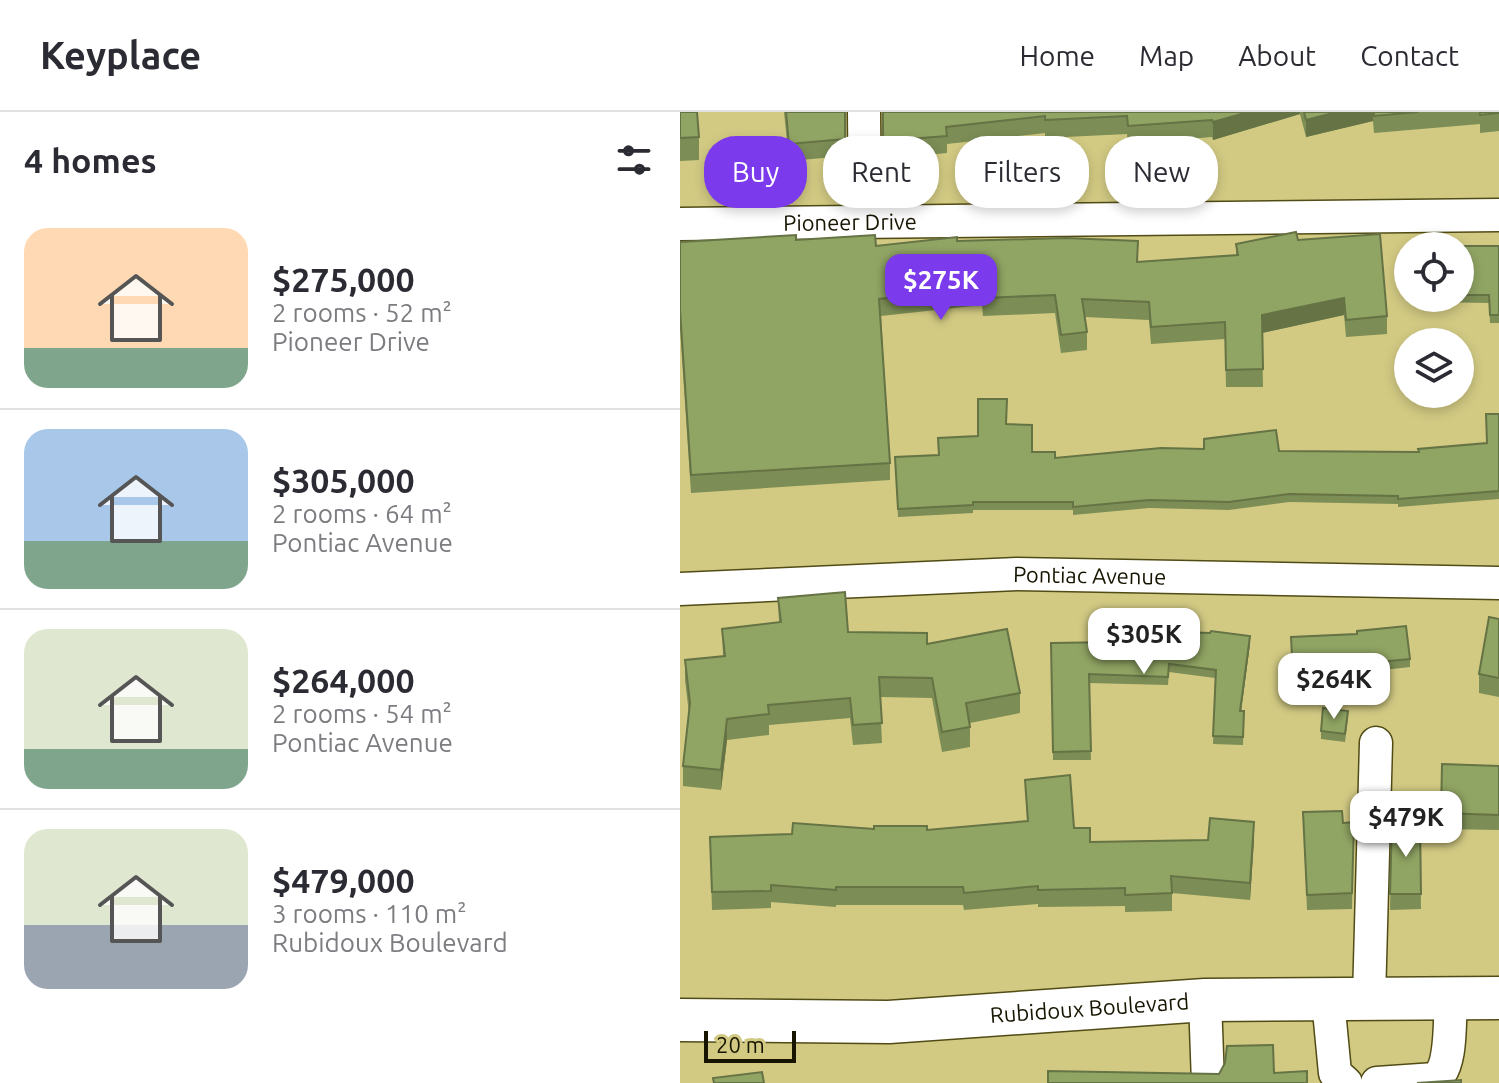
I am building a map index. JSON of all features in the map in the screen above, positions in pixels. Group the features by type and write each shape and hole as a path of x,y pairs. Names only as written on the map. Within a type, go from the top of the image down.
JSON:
{"main road":[{"name":"Rubidoux Boulevard","path":"680,1020 889,1022 1205,1000 1499,998"}],"street":[{"path":"864,112 865,222"},
{"name":"Pioneer Drive","path":"680,224 1499,215"},
{"name":"Pontiac Avenue","path":"680,589 1017,574 1499,583"},
{"path":"1369,999 1376,743"},
{"path":"1377,1083 1435,1079 1440,1076 1447,1062 1451,997"},
{"path":"1205,1000 1208,1083"},
{"path":"1328,1000 1335,1073 1346,1083"}],"building":[{"path":"680,112 697,112 699,137 680,138"},
{"path":"786,112 845,112 845,136 823,136 823,141 807,142 807,136 788,136"},
{"path":"883,112 1248,112 1213,122 1128,126 1127,116 1045,120 1045,116 946,127 947,136 883,136"},
{"path":"1304,112 1337,112 1306,120"},
{"path":"1374,112 1418,112 1374,116"},
{"path":"1296,232 1298,240 1380,234 1387,316 1346,320 1344,298 1262,315 1263,369 1226,370 1225,322 1151,327 1149,302 1082,299 1087,332 1061,335 1055,295 983,298 982,288 879,299 890,463 691,475 680,310 680,242 796,235 796,240 875,235 876,246 957,237 957,241 1066,238 1138,241 1137,262 1238,255 1236,244"},
{"path":"1474,246 1499,246 1499,315 1490,315 1489,295 1474,295"},
{"path":"978,399 1007,399 1006,424 1032,425 1032,452 1055,452 1055,458 1161,448 1204,449 1204,439 1276,430 1279,451 1419,452 1418,449 1487,443 1486,414 1499,414 1499,491 1398,499 1398,496 1289,494 1229,502 1149,500 1073,507 1073,502 973,502 973,505 898,509 895,457 939,455 938,438 978,436"},
{"path":"845,592 848,632 927,633 927,644 1007,629 1020,693 966,703 970,727 942,732 932,678 879,677 882,723 853,725 850,698 768,705 769,714 727,719 721,770 683,766 690,703 685,660 725,656 722,629 781,622 778,598"},
{"path":"1489,617 1499,619 1499,678 1479,674"},
{"path":"1406,626 1410,659 1330,667 1331,693 1294,695 1291,637 1357,634 1357,631"},
{"path":"1116,630 1211,631 1250,636 1240,711 1244,711 1243,737 1213,736 1216,670 1169,664 1168,677 1089,674 1091,751 1053,752 1051,643 1116,642"},
{"path":"1323,708 1348,711 1345,734 1321,731"},
{"path":"1442,764 1499,766 1499,815 1441,813"},
{"path":"1070,775 1074,828 1090,828 1090,842 1208,840 1210,818 1254,822 1250,883 1171,876 1172,893 1125,895 1125,888 1038,890 1038,886 964,893 963,887 836,887 836,890 771,885 771,891 712,892 710,837 792,834 793,823 874,829 874,826 927,826 927,830 1028,821 1025,780"},
{"path":"1342,811 1343,823 1354,822 1352,893 1307,895 1303,812"},
{"path":"1392,822 1420,822 1421,894 1390,894"},
{"path":"1273,1045 1274,1073 1307,1071 1307,1083 1048,1083 1048,1071 1219,1074 1225,1063 1227,1046"},
{"path":"762,1072 764,1083 714,1083 713,1078"},
{"path":"1461,1080 1461,1083 1417,1083"}]}
